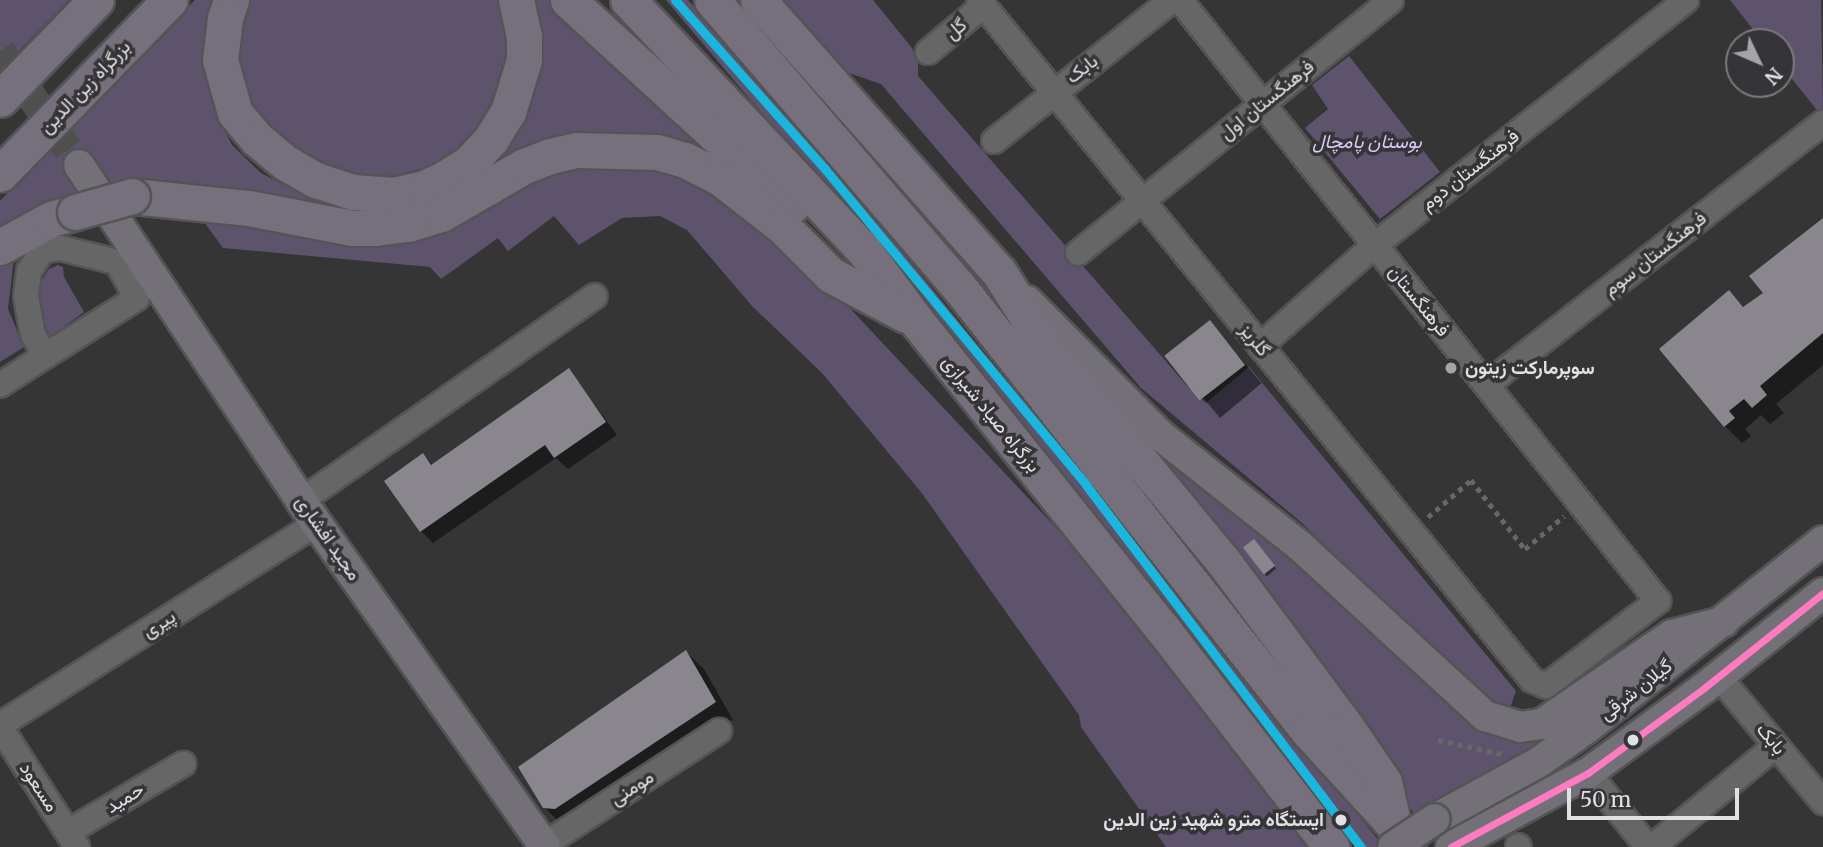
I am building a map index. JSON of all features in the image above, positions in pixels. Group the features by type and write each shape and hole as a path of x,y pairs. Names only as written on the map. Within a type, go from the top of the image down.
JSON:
{"highway":[{"path":"0,99 96,0"},
{"name":"بزرگراه زین الدین","path":"0,174 170,0"},
{"path":"231,0 225,18 220,60 235,113 257,139 276,155 316,180 353,191 392,195 424,188 445,178 469,163 491,139 508,112 524,60 524,37 516,0"},
{"path":"568,0 915,319"},
{"name":"بزرگراه صیاد شیرازی","path":"628,0 863,249 915,319 1162,628 1331,847"},
{"path":"712,0 959,287 1308,731 1398,840"},
{"path":"758,0 999,272 1044,344 1216,551 1384,782 1398,840"},
{"path":"0,247 51,219 75,212 249,208 352,228 408,224 441,214 524,166 550,156 577,150 657,152 685,160 719,177 782,226 831,275 915,319"}],"main road":[{"name":"مجید افشاری","path":"79,165 126,210 309,512 545,846"},
{"path":"999,272 1160,435 1300,544 1485,716 1520,727 1542,724 1672,635 1723,622"},
{"name":"گیلان شرقی","path":"1398,840 1539,762 1618,705 1823,541"},
{"name":"گیلان شرقی","path":"1452,847 1588,773 1719,677 1823,593"}],"street":[{"name":"بابک","path":"994,141 1172,0"},
{"name":"فرهنگستان","path":"1180,0 1658,601 1546,686 1532,680"},
{"name":"فرهنگستان اول","path":"1078,253 1391,0"},
{"name":"فرهنگستان دوم","path":"1260,346 1375,245 1686,0"},
{"name":"گلریز","path":"982,3 1532,680"},
{"name":"گل","path":"928,52 982,3"},
{"name":"فرهنگستان سوم","path":"1486,385 1823,123"},
{"path":"0,384 45,356 137,298 117,262 60,248 42,251 29,271 26,296 33,334 45,356"},
{"name":"پیری","path":"0,726 309,512 595,296"},
{"name":"بابک","path":"1719,677 1823,802"},
{"name":"مسعود","path":"0,726 73,840"},
{"name":"مومنی","path":"545,846 719,732"},
{"path":"1588,773 1650,847 1776,746"},
{"name":"حمید","path":"73,840 183,764"}],"path":[{"path":"1411,531 1471,480 1525,549 1581,503"},
{"path":"1438,740 1539,762"}],"green space":[{"path":"0,0 69,0 0,70"},
{"path":"195,0 217,0 210,87 218,118 232,145 261,173 299,193 333,203 479,169 525,0 551,0 746,173 655,140 384,220 224,196 0,240 0,201"},
{"path":"246,0 508,0 508,84 474,139 436,165 371,181 290,152 252,110 239,77 238,22"},
{"path":"666,0 688,0 845,181 1384,847 1355,847 1171,611 848,215"},
{"path":"774,0 873,0 912,48 918,61 918,76 1189,388 1206,403 1249,367 1516,691 1510,708 1498,713 1302,523 1141,388 881,84 834,68"},
{"path":"1730,0 1821,0 1823,111 1820,114 1795,83 1795,28 1752,28"},
{"name":"بوستان پامچال","path":"1349,56 1440,172 1380,219 1305,128 1328,109 1312,85"},
{"path":"561,162 690,170 782,236 1060,532 1191,693 1309,847 1166,847 1081,727 1079,715 921,492 822,373 753,307 687,230 660,216 622,218 579,245 554,216 508,251 498,238 441,279 430,267 223,248 194,208 360,235"},
{"path":"14,258 8,309 24,347 0,362 0,262"},
{"path":"58,265 63,267 64,277 84,312 47,339 40,320 39,284 49,269"},
{"path":"1100,389 1500,730 1653,669 1420,824 1400,790"}],"building":[{"path":"1823,218 1823,333 1760,386 1767,395 1752,408 1744,399 1729,411 1735,418 1724,427 1659,349 1729,290 1743,307 1763,293 1749,276"},
{"path":"1210,320 1245,365 1199,401 1164,356"},
{"path":"569,368 606,422 554,458 545,445 420,532 384,481 423,453 431,465"},
{"path":"1254,539 1275,566 1264,574 1243,548"},
{"path":"686,650 716,702 555,809 543,808 518,767"}],"tunnel":[{"path":"0,51 79,165"}],"transit line":[{"path":"675,0 825,169 1086,485 1361,847"},
{"path":"1451,847 1588,773 1704,688 1823,593"}],"place":[{"name":"سوپرمارکت زیتون","path":"1451,368"},
{"name":"ایستگاه مترو شهید زین الدین","path":"1341,820"}]}
